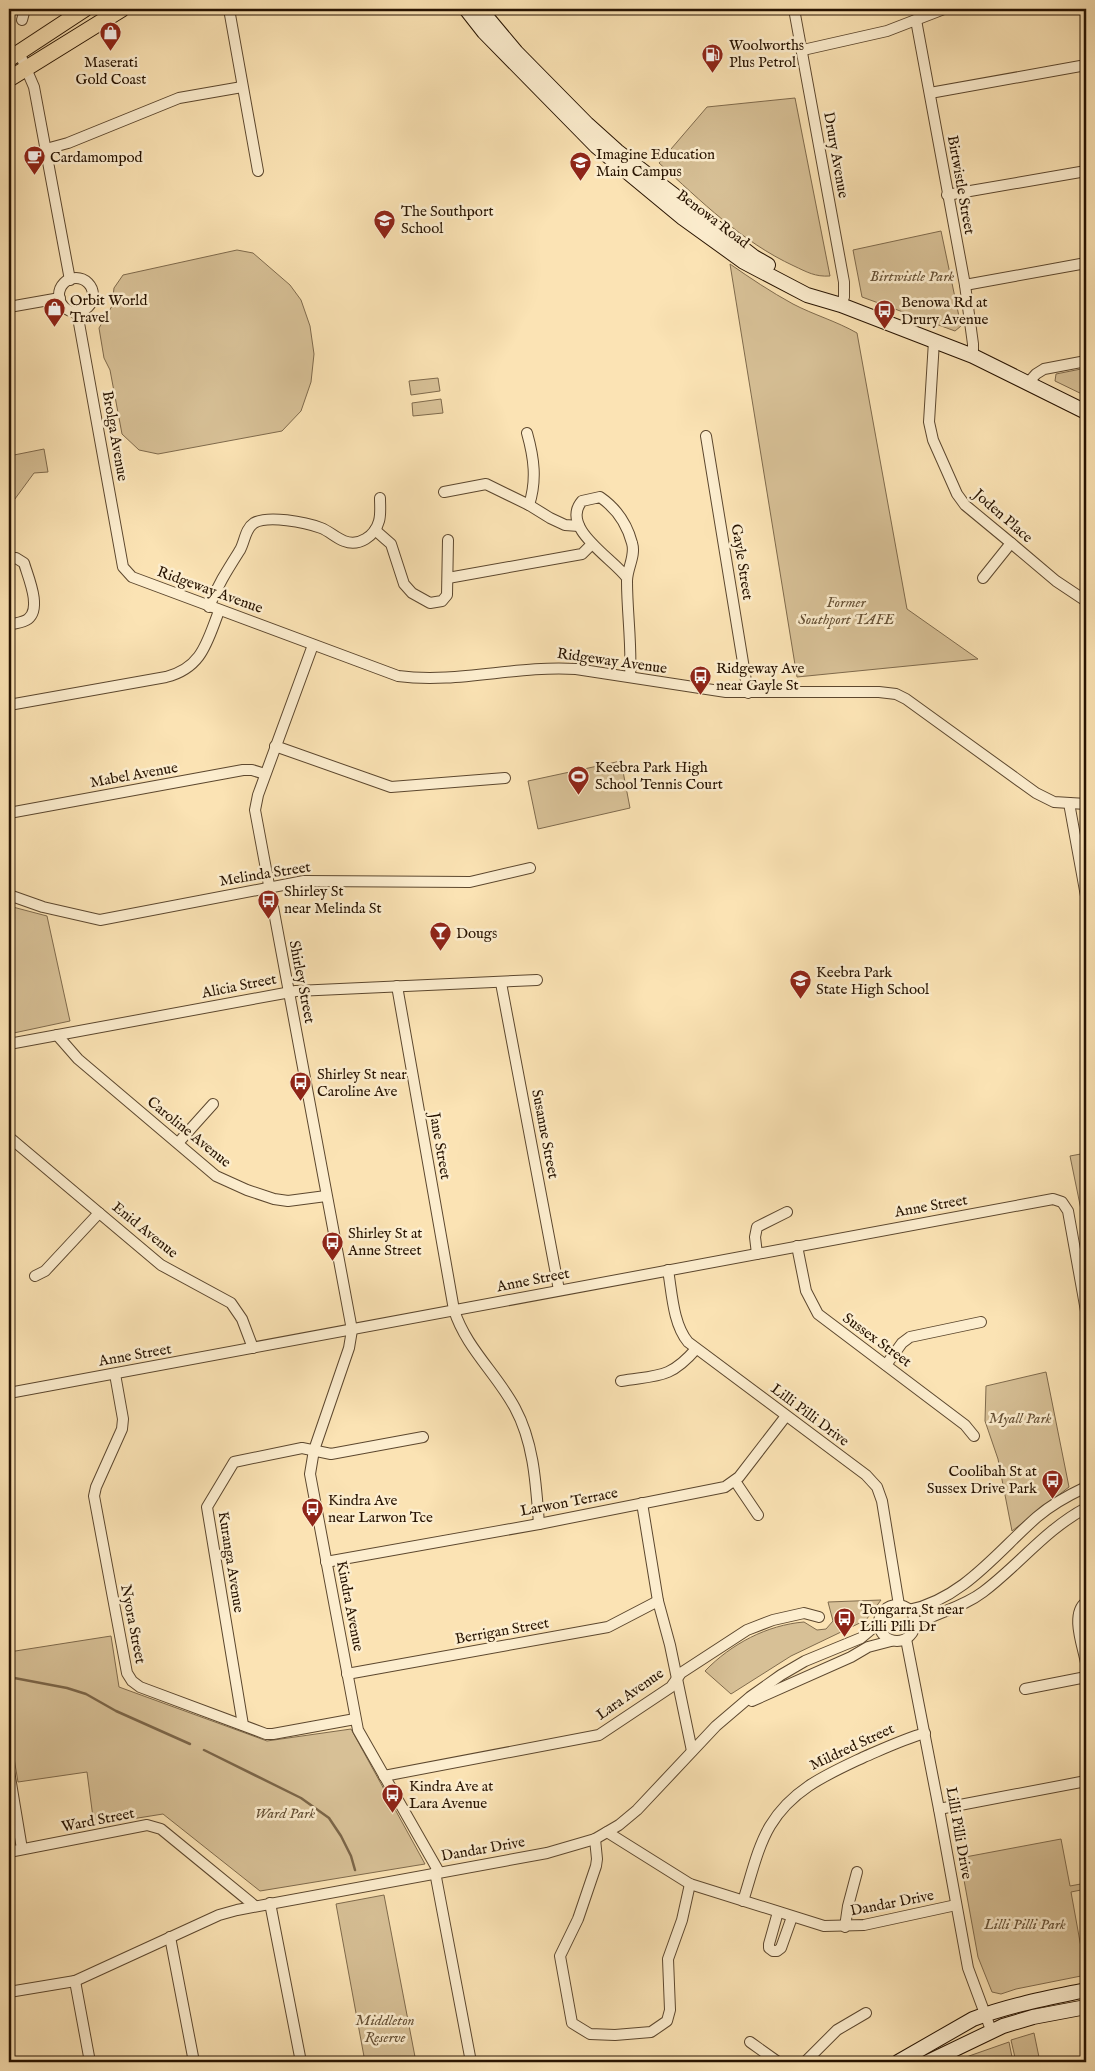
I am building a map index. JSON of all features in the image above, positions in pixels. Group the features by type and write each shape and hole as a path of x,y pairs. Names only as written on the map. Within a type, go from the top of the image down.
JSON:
{"main road":[{"path":"14,56 85,9"},
{"path":"9,79 122,9"},
{"name":"Benowa Road","path":"466,9 484,32 586,137 683,218 751,266 806,295 836,304 973,356 1086,412"},
{"name":"Benowa Road","path":"480,9 516,52 587,124 617,151 754,257 836,304"},
{"path":"898,2062 973,2019 986,2014 1017,2004 1086,1990"},
{"path":"928,2062 991,2030 1033,2017 1086,2007"}],"street":[{"path":"22,20 25,9"},
{"path":"229,9 258,171"},
{"name":"Drury Avenue","path":"794,9 844,282 844,297 836,304"},
{"path":"802,50 887,31 944,9"},
{"name":"Birtwistle Street","path":"916,20 965,285 973,356"},
{"path":"14,56 27,68 34,87 70,280"},
{"path":"930,93 1086,65"},
{"path":"46,149 68,143 179,98 242,87"},
{"path":"947,195 1086,171"},
{"path":"965,285 1086,263"},
{"path":"76,278 84,280 93,291 90,305 83,311 77,312 65,307 60,298 61,289 70,280 76,278"},
{"path":"9,307 60,298"},
{"name":"Brolga Avenue","path":"77,312 123,567"},
{"name":"Joden Place","path":"934,341 929,422 933,440 961,500 1056,581 1086,601"},
{"path":"1028,383 1036,374 1044,369 1086,361"},
{"path":"527,434 534,472 533,492 529,505"},
{"name":"Gayle Street","path":"706,436 748,694"},
{"path":"444,492 486,484 565,525 579,526"},
{"path":"627,578 615,563 592,544 579,526 576,515 582,501 600,497 622,519 633,545 633,554 627,578 630,677"},
{"path":"209,607 225,571 253,524 265,519 277,519 317,526 351,543 366,539 374,530 380,515 380,498"},
{"path":"374,530 391,544 404,584 419,598 430,603 442,601 448,590 448,540"},
{"path":"984,578 1011,543"},
{"path":"448,578 582,554 592,544"},
{"path":"9,559 16,558 24,563 34,599 32,614 27,620 9,625"},
{"name":"Ridgeway Avenue","path":"123,567 132,577 219,611 377,670 407,677 442,677 554,668 748,694 879,692 896,694 913,704 1036,793 1054,802 1086,804"},
{"path":"9,705 166,677 181,672 196,661 206,648 219,611"},
{"name":"Shirley Street","path":"313,646 265,774 255,810 352,1330"},
{"path":"275,746 392,787 505,778"},
{"name":"Mabel Avenue","path":"9,813 244,770 265,774"},
{"path":"1070,803 1086,896"},
{"name":"Melinda Street","path":"9,895 43,907 100,920 268,886 320,880 470,882 530,868"},
{"name":"Alicia Street","path":"9,1044 288,992 537,980"},
{"name":"Susanne Street","path":"501,983 559,1290"},
{"name":"Jane Street","path":"396,986 454,1310 470,1344 514,1406 525,1428 534,1472 539,1524"},
{"name":"Caroline Avenue","path":"57,1035 78,1059 216,1176 247,1190 288,1201 326,1196"},
{"path":"178,1143 213,1104"},
{"name":"Enid Avenue","path":"9,1137 161,1265 231,1303 242,1319 253,1348"},
{"name":"Anne Street","path":"9,1393 1056,1199 1062,1202 1068,1211 1086,1311"},
{"path":"756,1254 755,1237 757,1227 787,1212"},
{"path":"35,1276 45,1271 100,1213"},
{"name":"Sussex Street","path":"797,1246 806,1291 814,1309 823,1319 965,1425 974,1436"},
{"name":"Lilli Pilli Drive","path":"668,1270 678,1322 683,1336 696,1349 866,1475 877,1487 882,1501 904,1607"},
{"path":"886,1365 902,1343 910,1337 981,1322"},
{"name":"Kindra Avenue","path":"352,1330 346,1360 314,1450 310,1474 355,1720 358,1730 437,1872 471,2062"},
{"path":"622,1381 664,1374 674,1370 682,1365 696,1349"},
{"name":"Nyora Street","path":"115,1374 123,1419 122,1429 96,1487 94,1496 126,1673 140,1687 260,1732 273,1734 355,1720"},
{"path":"758,1515 735,1482 786,1416"},
{"name":"Kuranga Avenue","path":"242,1725 207,1506 234,1462 302,1448 331,1454 422,1437"},
{"name":"Larwon Terrace","path":"326,1562 539,1524 718,1489 735,1482"},
{"path":"607,1832 637,1810 716,1726 781,1675 819,1654 861,1638 879,1623 885,1609 924,1606 965,1583 1037,1517 1061,1500 1086,1487"},
{"path":"642,1503 658,1601 692,1751"},
{"path":"915,1625 966,1604 982,1593 1051,1531 1086,1508"},
{"name":"Berrigan Street","path":"347,1674 608,1627 658,1601"},
{"path":"1083,1604 1078,1618 1086,1663"},
{"path":"744,1704 868,1647 906,1639 910,1636 915,1625 914,1619 904,1607"},
{"name":"Lara Avenue","path":"384,1776 599,1735 671,1688 682,1673 748,1630 773,1620 804,1613 819,1617"},
{"path":"879,1623 882,1634 891,1641"},
{"name":"Lilli Pilli Drive","path":"906,1639 940,1809 968,1968 991,2030"},
{"path":"1026,1689 1086,1677"},
{"name":"Mildred Street","path":"743,1901 767,1831 775,1818 801,1790 822,1776 903,1740 925,1733"},
{"path":"9,1771 22,1849"},
{"path":"940,1809 1086,1781"},
{"name":"Ward Street","path":"9,1852 147,1825 161,1829 255,1906"},
{"name":"Dandar Drive","path":"9,1992 38,1989 75,1981 219,1916 255,1906 547,1853 595,1839 607,1832 690,1884 824,1926 864,1926 956,1905"},
{"path":"595,1839 598,1859 596,1866 578,1919 560,1956 572,2023 590,2034 615,2035 651,2032 667,2021 670,2010 668,1959 682,1920 690,1884"},
{"path":"845,1927 848,1906 857,1872"},
{"path":"270,1903 301,2062"},
{"path":"778,1912 769,1944 769,1948 773,1951 781,1948 792,1917"},
{"path":"170,1937 194,2062"},
{"path":"75,1981 90,2062"},
{"path":"805,2062 838,2030 866,2013"},
{"path":"750,2042 767,2052 778,2062"}],"green space":[{"path":"795,98 830,276 820,276 807,272 757,245 706,206 659,163 707,107"},
{"name":"Birtwistle Park","path":"941,231 961,326 955,331 862,297 853,250"},
{"path":"237,250 253,253 290,285 301,300 310,326 314,354 311,382 301,411 282,431 158,454 139,450 122,434 110,370 104,358 99,328 112,306 114,288 123,275"},
{"name":"Former Southport TAFE","path":"730,264 793,304 857,333 907,609 978,659 797,677"},
{"path":"1086,368 1086,396 1055,381 1056,374"},
{"path":"438,378 440,391 411,395 409,381"},
{"path":"441,399 443,413 413,416 412,403"},
{"path":"44,449 48,472 34,473 9,507 9,456"},
{"name":"Keebra Park High School Tennis Court","path":"621,761 630,808 538,829 528,781"},
{"path":"9,906 47,916 70,1021 9,1034"},
{"path":"1086,1153 1086,1234 1070,1156"},
{"name":"Myall Park","path":"1046,1372 1069,1487 1012,1531 998,1459 985,1421 986,1386"},
{"path":"881,1600 866,1620 791,1656 731,1694 705,1671 738,1644 777,1627 804,1622 817,1630 826,1629 833,1621 828,1602"},
{"name":"Ward Park","path":"111,1636 119,1687 267,1741 351,1729 425,1864 260,1891 163,1814 94,1825 87,1772 18,1782 9,1728 9,1652"},
{"name":"Lilli Pilli Park","path":"1061,1839 1070,1886 1086,1883 1086,1889 1071,1892 1086,1975 1016,1989 1001,1994 992,1992 978,1957 960,1858"},
{"name":"Middleton Reserve","path":"384,1895 416,2062 365,2062 336,1904"},
{"path":"1034,2033 1040,2062 1016,2062 1011,2040"},
{"path":"1009,2042 1013,2062 958,2062 969,2056"}],"waterway":[{"path":"9,1677 67,1688 86,1694 116,1711 190,1744"},
{"path":"204,1750 301,1798 329,1818 341,1836 351,1856 355,1870"}],"place":[{"name":"Maserati Gold Coast","path":"111,52"},
{"name":"Woolworths Plus Petrol","path":"713,73"},
{"name":"Cardamompod","path":"34,176"},
{"name":"Imagine Education Main Campus","path":"580,182"},
{"name":"The Southport School","path":"385,239"},
{"name":"Orbit World Travel","path":"54,328"},
{"name":"Benowa Rd at Drury Avenue","path":"885,330"},
{"name":"Ridgeway Ave near Gayle St","path":"700,696"},
{"name":"Keebra Park High School Tennis Court","path":"579,795"},
{"name":"Shirley St near Melinda St","path":"268,919"},
{"name":"Dougs","path":"440,952"},
{"name":"Keebra Park State High School","path":"800,1000"},
{"name":"Shirley St near Caroline Ave","path":"301,1102"},
{"name":"Shirley St at Anne Street","path":"332,1261"},
{"name":"Coolibah St at Sussex Drive Park","path":"1053,1499"},
{"name":"Kindra Ave near Larwon Tce","path":"312,1528"},
{"name":"Tongarra St near Lilli Pilli Dr","path":"844,1637"},
{"name":"Kindra Ave at Lara Avenue","path":"393,1814"}]}
